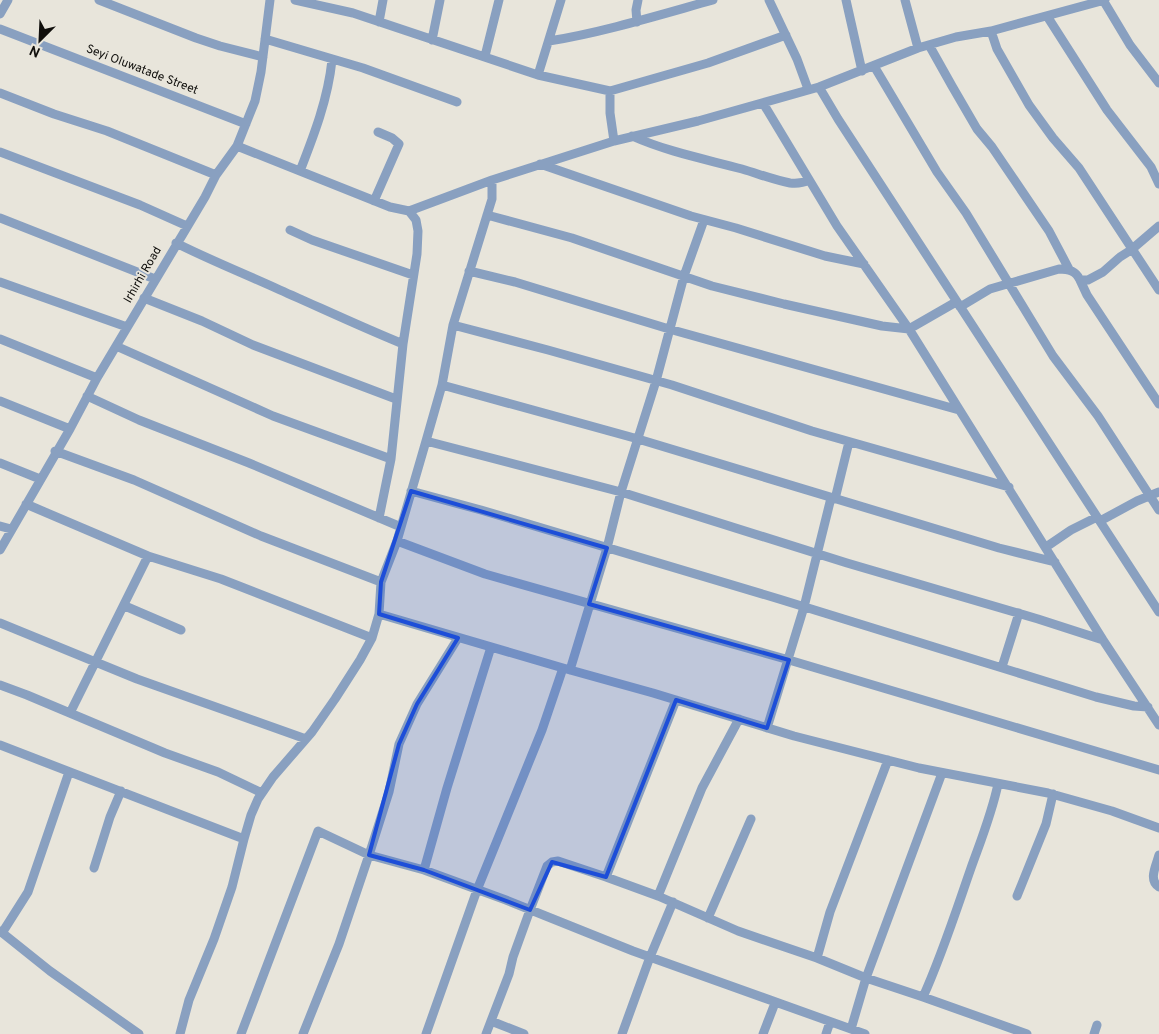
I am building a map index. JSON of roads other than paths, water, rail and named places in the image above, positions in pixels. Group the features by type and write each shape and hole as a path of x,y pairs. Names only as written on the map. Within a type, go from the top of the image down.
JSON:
{"street":[{"path":"99,0 196,38 263,57"},
{"name":"Irhirhi Road","path":"0,550 176,243 216,175 237,146 255,101 270,0"},
{"path":"295,0 353,13 538,75 610,91 708,62 786,35"},
{"path":"379,22 383,0"},
{"path":"432,40 440,0"},
{"path":"485,56 499,0"},
{"path":"538,75 561,0"},
{"path":"637,22 636,10 638,0"},
{"path":"548,41 637,22 713,0"},
{"path":"769,0 797,59 808,89"},
{"path":"846,0 862,71"},
{"path":"905,0 918,48"},
{"path":"237,146 374,201 409,212 492,180 614,141 819,87 918,48 956,37 991,32 1104,0 1130,45 1159,82"},
{"path":"1047,16 1107,110 1150,167 1159,184"},
{"name":"Seyi Oluwatade Street","path":"0,30 246,124"},
{"path":"991,32 997,49 1029,104 1053,138 1079,168 1159,290"},
{"path":"265,39 363,68 457,102"},
{"path":"929,45 977,129 992,147 1049,231 1069,269 1078,276 1087,295 1159,404"},
{"path":"300,171 323,111 332,60"},
{"path":"874,66 919,142 966,213 1053,356 1098,416 1159,510"},
{"path":"819,87 838,120 1159,612"},
{"path":"610,91 610,113 614,141"},
{"path":"0,93 54,114 107,131 216,175"},
{"path":"763,102 837,226 909,329 1103,640 1159,724"},
{"path":"374,201 399,144 392,138 378,132"},
{"path":"632,136 662,148 769,178 791,183 802,183 809,180"},
{"path":"0,152 140,205 187,226"},
{"path":"539,164 704,220 825,256 864,264"},
{"path":"180,1034 190,1000 232,887 251,815 262,793 273,777 306,739 335,699 372,638 379,614 381,582 397,542 442,385 453,325 492,199 492,180"},
{"path":"379,518 391,459 402,344 418,232 416,220 409,212"},
{"path":"487,215 572,238 712,286 882,326 909,329 990,289 1059,269 1069,269"},
{"path":"0,218 155,279"},
{"path":"426,1034 477,890 542,730 590,604 608,548 621,492 656,381 684,276 704,220"},
{"path":"1080,280 1088,280 1103,272 1159,226"},
{"path":"290,230 312,240 413,275"},
{"path":"176,243 221,265 402,344"},
{"path":"469,271 515,282 669,329 959,410"},
{"path":"0,282 127,327"},
{"path":"144,298 252,345 396,399"},
{"path":"453,325 656,381 850,442 1009,487"},
{"path":"0,340 97,378"},
{"path":"116,346 273,416 391,459"},
{"path":"442,385 638,439 999,548 1055,562"},
{"path":"87,396 139,420 258,466 401,527"},
{"path":"0,401 70,429"},
{"path":"426,441 621,492 817,554 1019,613 1103,640"},
{"path":"767,728 789,660 817,554 850,442"},
{"path":"56,451 134,480 261,536 381,582"},
{"path":"0,463 40,479"},
{"path":"411,491 608,548 1096,697 1134,706 1148,706"},
{"path":"1046,547 1071,530 1159,492"},
{"path":"26,504 148,556 221,579 372,638"},
{"path":"0,526 11,529"},
{"path":"397,542 485,574 789,660 1159,770"},
{"path":"70,713 125,606 148,556"},
{"path":"125,606 181,630"},
{"path":"1002,667 1019,613"},
{"path":"379,614 767,728 942,773 1053,794 1112,811 1159,828"},
{"path":"0,623 138,679 306,739"},
{"path":"303,1034 339,944 369,855 389,792 399,744 417,704 458,638"},
{"path":"424,870 447,788 491,647"},
{"path":"0,685 218,772 262,793"},
{"path":"606,877 676,700"},
{"path":"658,896 702,788 739,719"},
{"path":"0,745 244,839"},
{"path":"817,958 830,912 888,760"},
{"path":"69,772 28,892 1,932 50,971 139,1034"},
{"path":"851,1029 866,978 942,773"},
{"path":"923,997 935,970 982,840 994,804 998,784"},
{"path":"94,868 110,817 121,791"},
{"path":"1017,896 1046,824 1053,794"},
{"path":"708,918 750,819"},
{"path":"241,1034 317,831 369,855 424,870 650,958 865,1034"},
{"path":"1159,855 1153,878 1155,884 1159,887"},
{"path":"486,1034 547,866 552,862 558,861 658,896 738,931 1027,1034"},
{"path":"622,1034 673,902"},
{"path":"763,1034 775,1003"},
{"path":"491,1022 524,1034"},
{"path":"826,1034 830,1022"}]}
